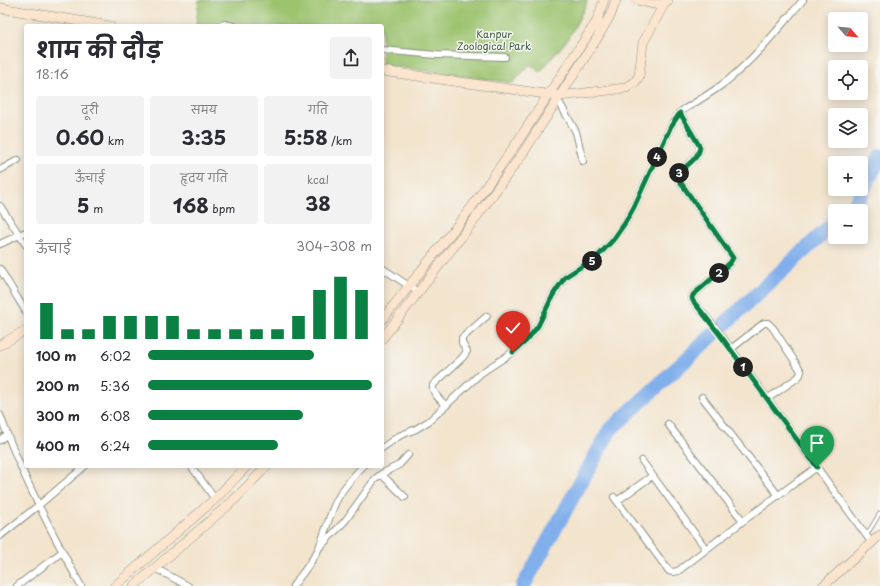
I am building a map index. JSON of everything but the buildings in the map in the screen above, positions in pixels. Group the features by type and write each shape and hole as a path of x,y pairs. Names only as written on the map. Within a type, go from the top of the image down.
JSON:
{"main road":[{"path":"384,317 471,208 518,141 597,21 604,0"},
{"path":"384,336 523,153 596,40 611,14 616,0"},
{"path":"637,0 656,5 667,2"},
{"path":"384,71 548,94 559,98 626,88 635,82 639,76 643,43 667,2"},
{"path":"0,8 98,24"},
{"path":"0,345 24,331"},
{"path":"115,586 214,499 245,468"},
{"path":"134,586 234,500 265,468"},
{"path":"823,586 869,539 880,535"}],"street":[{"path":"384,447 399,436 423,426 481,373 513,352 527,340 538,326 553,295 565,277 598,256 613,240 631,215 671,126 680,113 713,91 739,71 761,49 803,0"},
{"path":"384,50 436,55 505,57"},
{"path":"559,98 576,132 583,161"},
{"path":"680,113 700,147 696,157 679,173 679,180 732,255 732,260 696,292 692,298 693,301 720,335 869,539"},
{"path":"0,170 18,160"},
{"path":"0,206 23,233 0,244"},
{"path":"0,269 24,309"},
{"path":"384,269 418,292"},
{"path":"446,406 432,388 463,357 467,351 462,343 462,338 487,316"},
{"path":"730,349 764,323 768,323 773,328 801,371 798,378 767,399"},
{"path":"702,397 778,495"},
{"path":"0,415 39,505 80,586"},
{"path":"668,424 743,521"},
{"path":"0,440 7,434"},
{"path":"293,586 318,550 344,521 375,479 381,474 399,465 408,455"},
{"path":"642,461 706,549"},
{"path":"652,476 616,499 669,571 673,572 678,571 817,467"},
{"path":"0,536 83,468"},
{"path":"192,468 214,499"},
{"path":"318,550 339,496 361,468"},
{"path":"381,474 405,497"},
{"path":"17,586 62,552"},
{"path":"156,568 188,586"}],"lane":[{"path":"869,539 880,513"}],"green space":[{"name":"Kanpur Zoological Park","path":"199,0 587,0 586,5 568,39 540,72 530,64 513,83 384,65 384,24 196,24"}],"waterway":[{"path":"854,204 857,201 880,157"},
{"path":"523,586 610,430 828,228"}],"route":[{"path":"513,352 533,334 553,295 565,277 598,256 613,240 631,215 671,126 677,115 680,113 700,147 696,157 679,173 679,180 733,258 730,263 693,295 693,301 720,335 817,467"}]}
